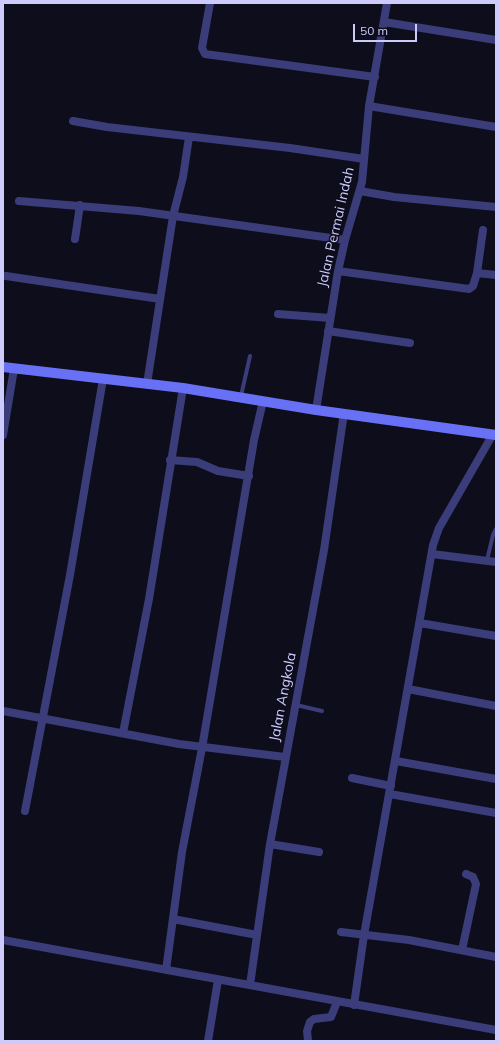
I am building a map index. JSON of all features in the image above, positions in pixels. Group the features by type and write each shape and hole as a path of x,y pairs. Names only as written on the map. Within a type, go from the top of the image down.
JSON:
{"street":[{"path":"210,3 202,48 205,54 375,77"},
{"name":"Jalan Permai Indah","path":"316,410 338,271 345,240 360,191 369,106 387,3"},
{"path":"384,22 496,40"},
{"path":"369,106 496,127"},
{"path":"73,120 107,127 297,149 364,159"},
{"path":"147,384 173,216 183,177 189,136"},
{"path":"360,191 394,197 496,207"},
{"path":"19,201 139,210 173,216 281,229 345,240"},
{"path":"75,239 80,205"},
{"path":"338,271 469,289 473,286 477,273 483,230"},
{"path":"477,273 496,275"},
{"path":"6,276 160,299"},
{"path":"278,314 330,318"},
{"path":"328,331 410,343"},
{"path":"3,367 183,388 316,410 494,434 439,528 432,554 364,935 354,1005"},
{"path":"3,435 14,369"},
{"path":"25,811 70,575 103,379"},
{"path":"123,733 149,599 170,460 183,388"},
{"path":"166,970 182,852 202,748 263,401"},
{"name":"Jalan Angkola","path":"250,985 270,844 324,550 344,413"},
{"path":"170,460 197,462 218,471 249,476"},
{"path":"432,554 496,562"},
{"path":"420,623 496,636"},
{"path":"408,689 496,706"},
{"path":"3,711 202,748 285,757"},
{"path":"396,761 496,779"},
{"path":"352,778 390,790 496,813"},
{"path":"270,844 319,852"},
{"path":"462,950 476,884 473,877 466,874"},
{"path":"173,919 257,935"},
{"path":"341,932 410,940 496,957"},
{"path":"3,940 496,1030"},
{"path":"208,1041 218,980"},
{"path":"308,1041 307,1031 310,1022 314,1019 331,1017 337,1002"}],"lane":[{"path":"241,397 250,356"},
{"path":"487,560 494,532 496,530"},
{"path":"296,705 322,711"}]}
